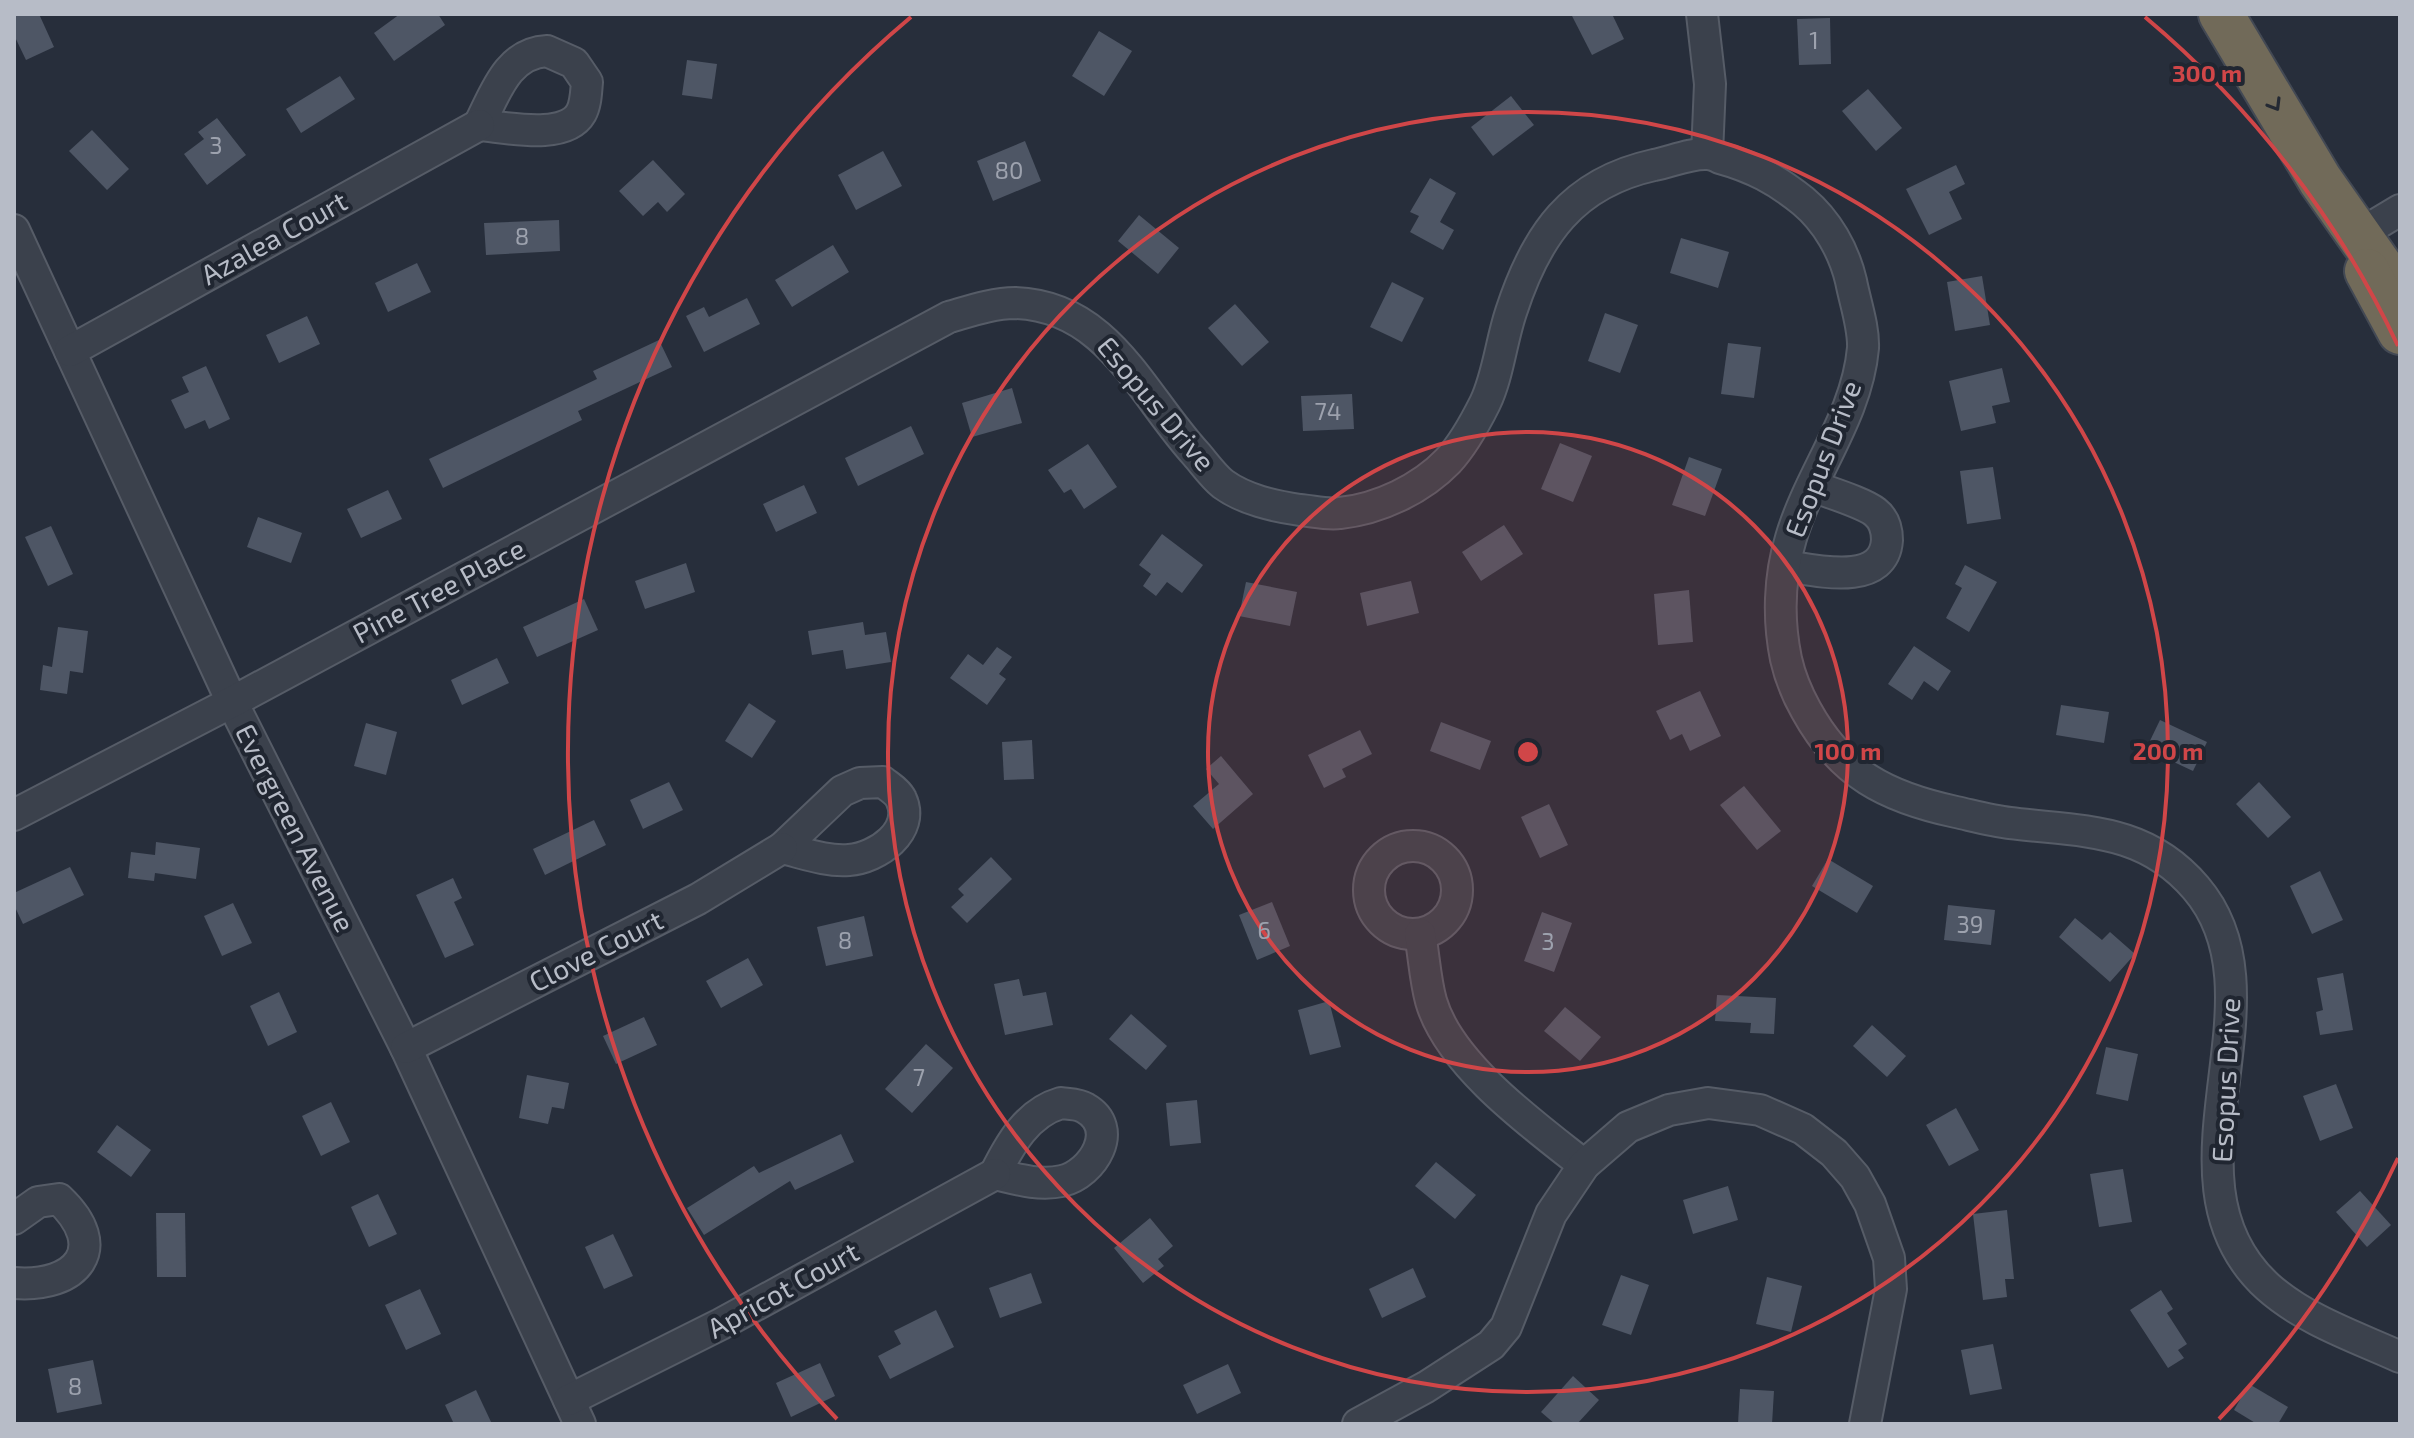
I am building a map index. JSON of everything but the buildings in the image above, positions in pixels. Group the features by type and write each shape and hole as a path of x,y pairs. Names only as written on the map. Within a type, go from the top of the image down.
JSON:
{"highway":[{"path":"2221,14 2320,180 2400,332"},
{"path":"2320,180 2400,294"}],"street":[{"path":"1702,14 1710,84 1707,154"},
{"name":"Azalea Court","path":"70,351 479,125"},
{"name":"Esopus Drive","path":"862,363 949,317 1006,303 1034,305 1068,314 1110,345 1186,443 1224,484 1268,506 1336,514 1400,497 1450,460 1487,399 1512,306 1544,236 1587,190 1630,170 1707,154 1775,178 1819,214 1847,262 1864,343 1852,399 1790,540 1780,606 1787,663 1798,696 1822,739 1840,760 1893,795 1918,804 2006,823 2086,829 2119,837 2145,847 2171,864 2197,889 2223,938 2231,969 2233,1003 2218,1122 2221,1203 2241,1255 2274,1293 2316,1319 2400,1357"},
{"path":"2360,234 2400,210"},
{"name":"Evergreen Avenue","path":"14,230 232,702 406,1048 574,1412"},
{"name":"Pine Tree Place","path":"14,815 232,702 862,363"},
{"path":"1786,566 1843,575 1860,572 1879,559 1886,547 1884,524 1875,512 1812,486"},
{"name":"Clove Court","path":"406,1048 698,899 782,848"},
{"path":"1420,934 1431,1001 1441,1024 1468,1064 1529,1122 1584,1165"},
{"path":"1358,1424 1426,1387 1491,1345 1506,1327 1551,1214 1584,1165 1628,1127 1669,1110 1708,1103 1760,1110 1803,1129 1834,1153 1855,1177 1870,1204 1889,1258 1891,1289 1865,1424"},
{"name":"Apricot Court","path":"574,1412 721,1324 995,1174"},
{"path":"14,1219 38,1202 59,1199 73,1213 84,1240 82,1259 56,1281 14,1283"}]}
